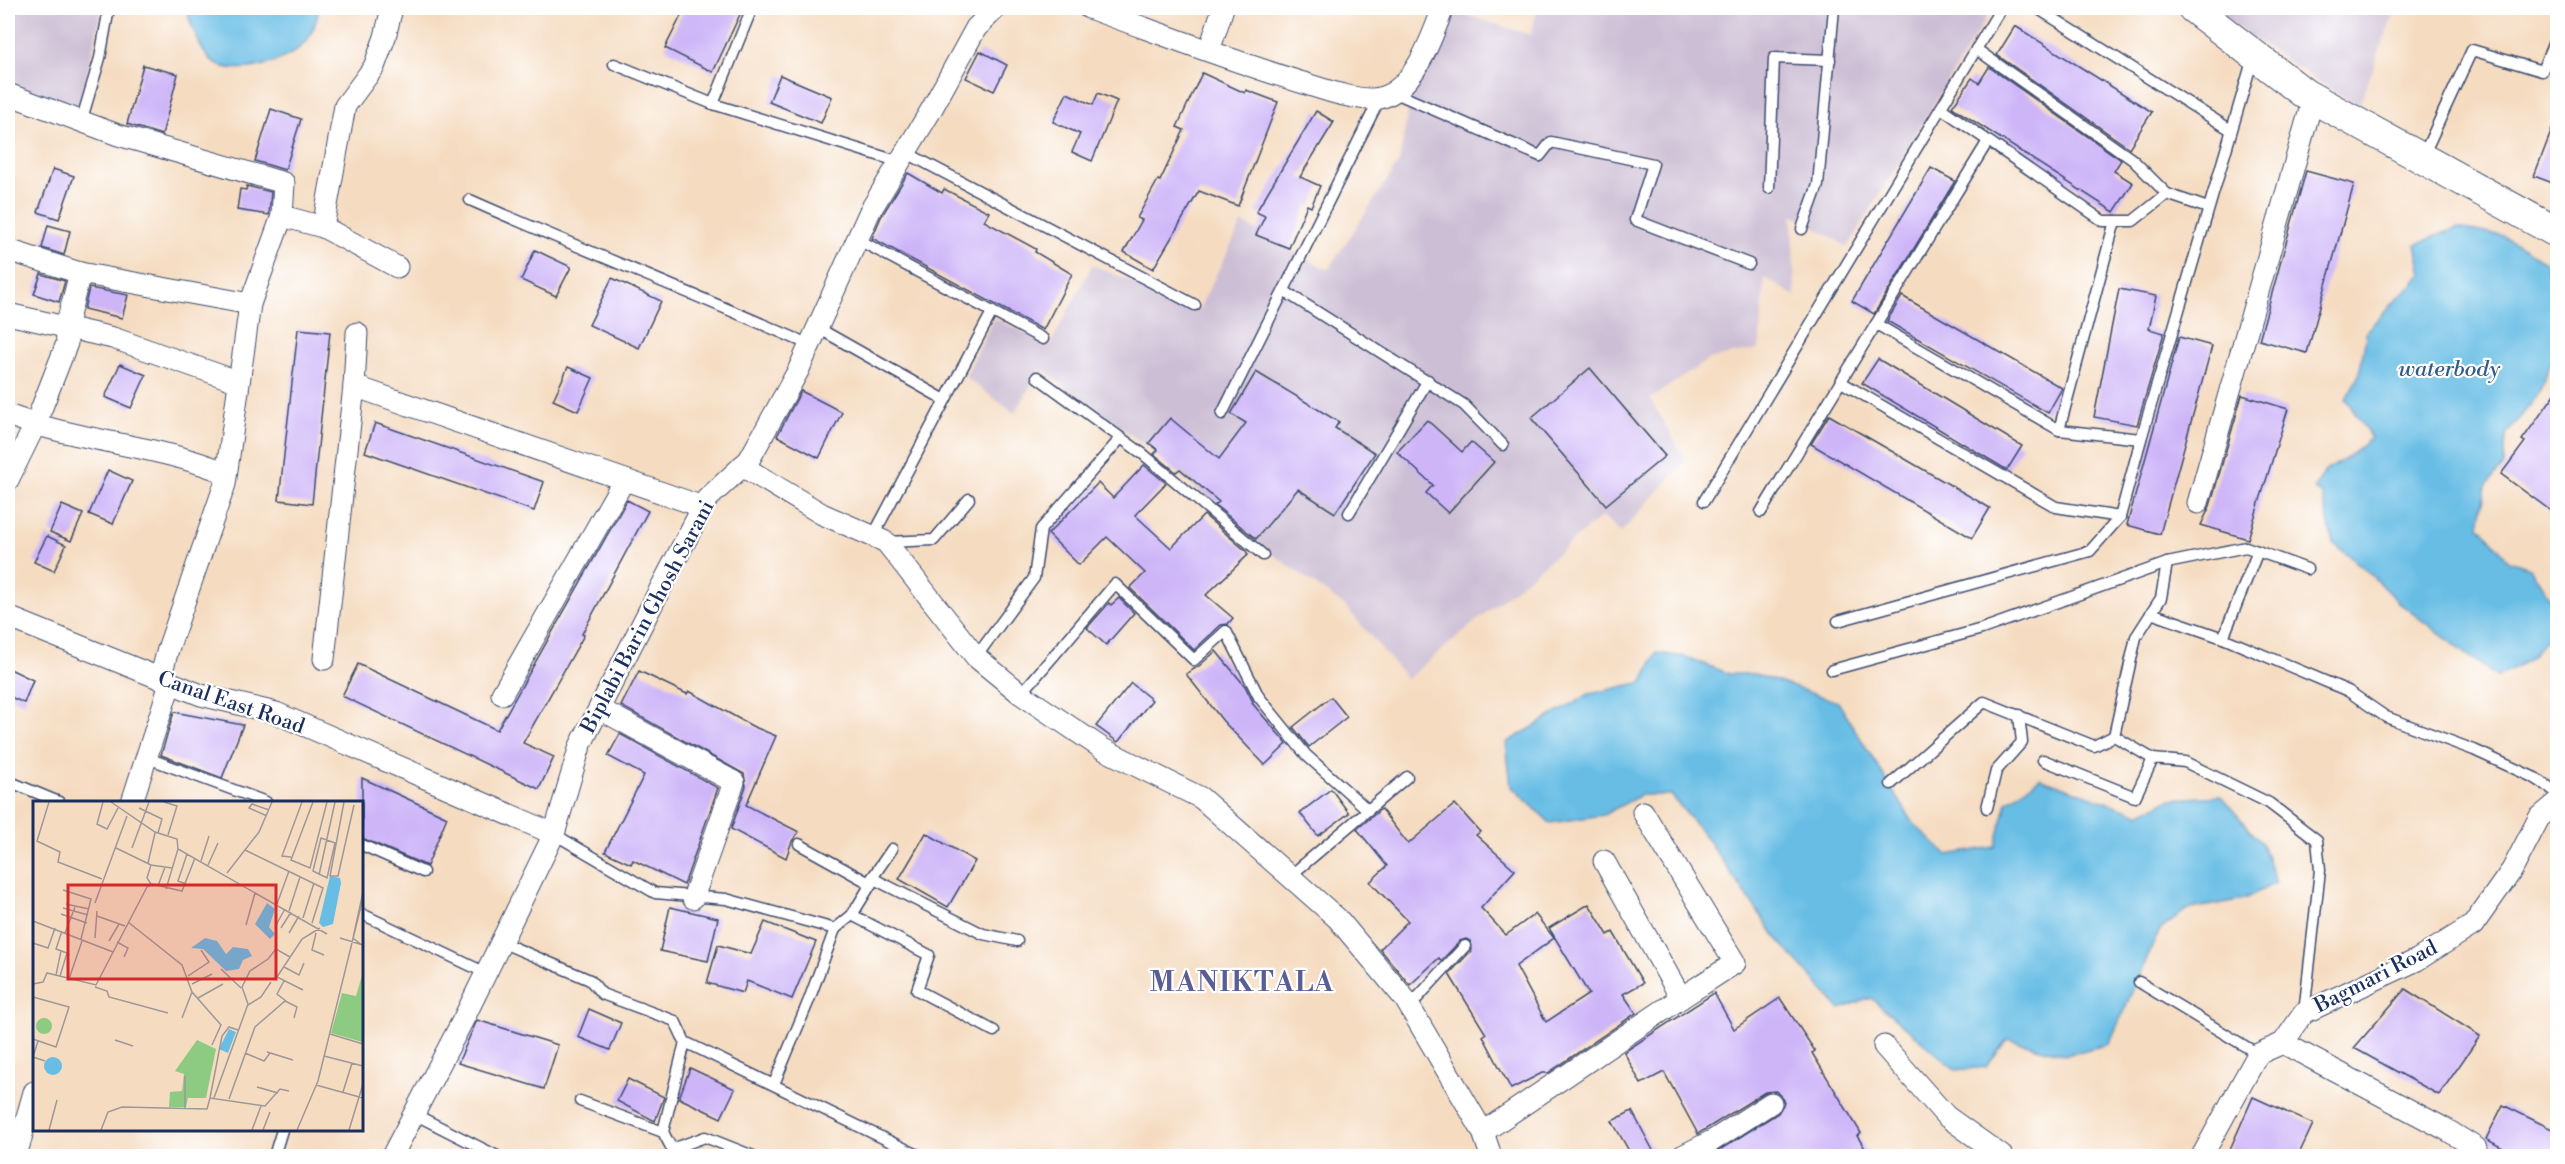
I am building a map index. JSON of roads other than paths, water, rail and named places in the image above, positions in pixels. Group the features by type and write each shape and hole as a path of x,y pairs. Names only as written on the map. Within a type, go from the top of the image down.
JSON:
{"street":[{"path":"323,227 345,106 374,67 385,38 392,8"},
{"name":"Biplabi Barin Ghosh Sarani","path":"392,1156 554,834 580,746 707,499 742,466 760,440 814,337 870,211 976,27 996,8"},
{"path":"1209,51 1223,8"},
{"path":"1099,9 1209,51 1343,96 1386,95 1405,84 1426,52 1443,8"},
{"path":"2193,8 2313,99 2558,233"},
{"path":"8,94 81,122 284,183 282,216 250,304 226,473 132,801"},
{"path":"2198,502 2313,99"},
{"path":"282,216 323,227 398,267"},
{"path":"8,250 80,273 250,304"},
{"path":"8,480 35,425 67,343 66,327 80,273"},
{"path":"8,314 114,338 239,382"},
{"path":"324,659 354,386 357,333"},
{"path":"354,386 703,507"},
{"path":"8,415 35,425 198,461 226,473"},
{"path":"742,466 822,514 880,539 976,657 1020,694 1103,749 1201,798 1338,919 1409,1006 1486,1149 1680,998 1735,963 1643,812"},
{"path":"502,694 624,480"},
{"name":"Canal East Road","path":"8,617 201,695 276,713 554,834"},
{"path":"600,709 734,782 693,898"},
{"name":"Bagmari Road","path":"2283,1043 2304,1013 2416,960 2473,925 2512,870 2539,818 2558,802"},
{"path":"1604,861 1680,998"},
{"path":"2202,1156 2258,1054 2283,1043 2447,1130 2476,1148"},
{"path":"1884,1046 1946,1116 2002,1156"},
{"path":"15,1156 33,1095"},
{"path":"1682,1156 1712,1141 1771,1103"}],"lane":[{"path":"81,122 100,58 109,8"},
{"path":"713,104 753,8"},
{"path":"1802,229 1818,185 1834,8"},
{"path":"1704,501 2001,8"},
{"path":"2037,8 2231,130"},
{"path":"2422,159 2472,50 2542,71 2558,32"},
{"path":"1976,49 2133,160 2168,194 2208,208"},
{"path":"1838,621 2090,551 2120,517 2140,439 2254,55"},
{"path":"1769,188 1774,58 1830,60"},
{"path":"614,64 713,104 902,157 1195,305"},
{"path":"1222,414 1386,95 1540,156 1551,141 1653,164 1635,220 1749,264"},
{"path":"1941,108 2103,221 2133,221 2168,194"},
{"path":"1761,512 1988,141"},
{"path":"470,200 561,240 686,290 814,337 945,400"},
{"path":"2060,430 2115,221"},
{"path":"857,239 1043,339"},
{"path":"1284,291 1428,380 1464,405 1503,445"},
{"path":"969,499 934,540 880,539 945,400 992,312"},
{"path":"1876,324 2060,430 2140,439"},
{"path":"1037,377 1143,454 1263,555"},
{"path":"1349,513 1428,380"},
{"path":"1841,382 2056,507 2120,517"},
{"path":"976,657 1034,578 1041,529 1120,439"},
{"path":"1832,670 1982,629 2167,563 2246,547 2307,569"},
{"path":"2223,638 2258,551"},
{"path":"2114,736 2136,637 2161,598 2167,563"},
{"path":"1020,694 1115,584 1194,660 1226,632 1259,697 1299,747 1368,810"},
{"path":"2151,613 2223,638 2348,691 2386,717 2474,750 2535,778 2558,793"},
{"path":"1891,783 1984,702 2094,746 2114,736"},
{"path":"1987,808 1996,771 2022,742 2019,715"},
{"path":"2114,736 2153,759 2186,762 2269,802 2317,840 2320,870 2304,1013"},
{"path":"145,757 263,801"},
{"path":"2043,760 2135,797 2153,759"},
{"path":"1290,876 1407,777"},
{"path":"8,781 58,801"},
{"path":"554,834 655,893 726,899 835,929"},
{"path":"799,844 983,934 1017,940"},
{"path":"363,845 423,872"},
{"path":"774,1084 809,1000 835,929 852,915 892,849"},
{"path":"363,914 486,973"},
{"path":"852,915 929,955 917,990 994,1031"},
{"path":"501,942 590,980 603,994 675,1021 685,1042 663,1132 670,1153 705,1137 753,1156"},
{"path":"1409,1006 1465,946"},
{"path":"2139,982 2258,1054"},
{"path":"685,1042 920,1156"},
{"path":"580,1101 663,1132"},
{"path":"414,1114 497,1156"},
{"path":"274,1156 282,1131"}],"water":[{"path":"186,8 320,8 311,34 294,52 268,64 240,69 227,68 210,60 197,39"},
{"name":"waterbody","path":"2457,228 2504,236 2546,262 2555,302 2557,347 2538,395 2506,435 2504,465 2486,486 2479,525 2509,561 2530,568 2556,607 2550,632 2532,658 2497,677 2399,603 2365,569 2333,543 2322,494 2314,490 2325,471 2347,458 2371,438 2346,399 2359,375 2367,330 2422,274 2416,244"},
{"path":"1656,653 1686,657 1729,674 1755,674 1838,702 1914,824 1947,855 1995,847 2007,802 2040,778 2139,814 2170,799 2221,796 2262,844 2276,883 2244,899 2186,910 2159,931 2109,1044 2066,1055 2007,1039 1986,1067 1956,1070 1871,998 1840,1009 1778,940 1704,835 1671,795 1641,795 1603,815 1550,823 1511,786 1506,743 1589,694 1643,682"}],"district":[{"name":"MANIKTALA","path":"1242,983"}]}
